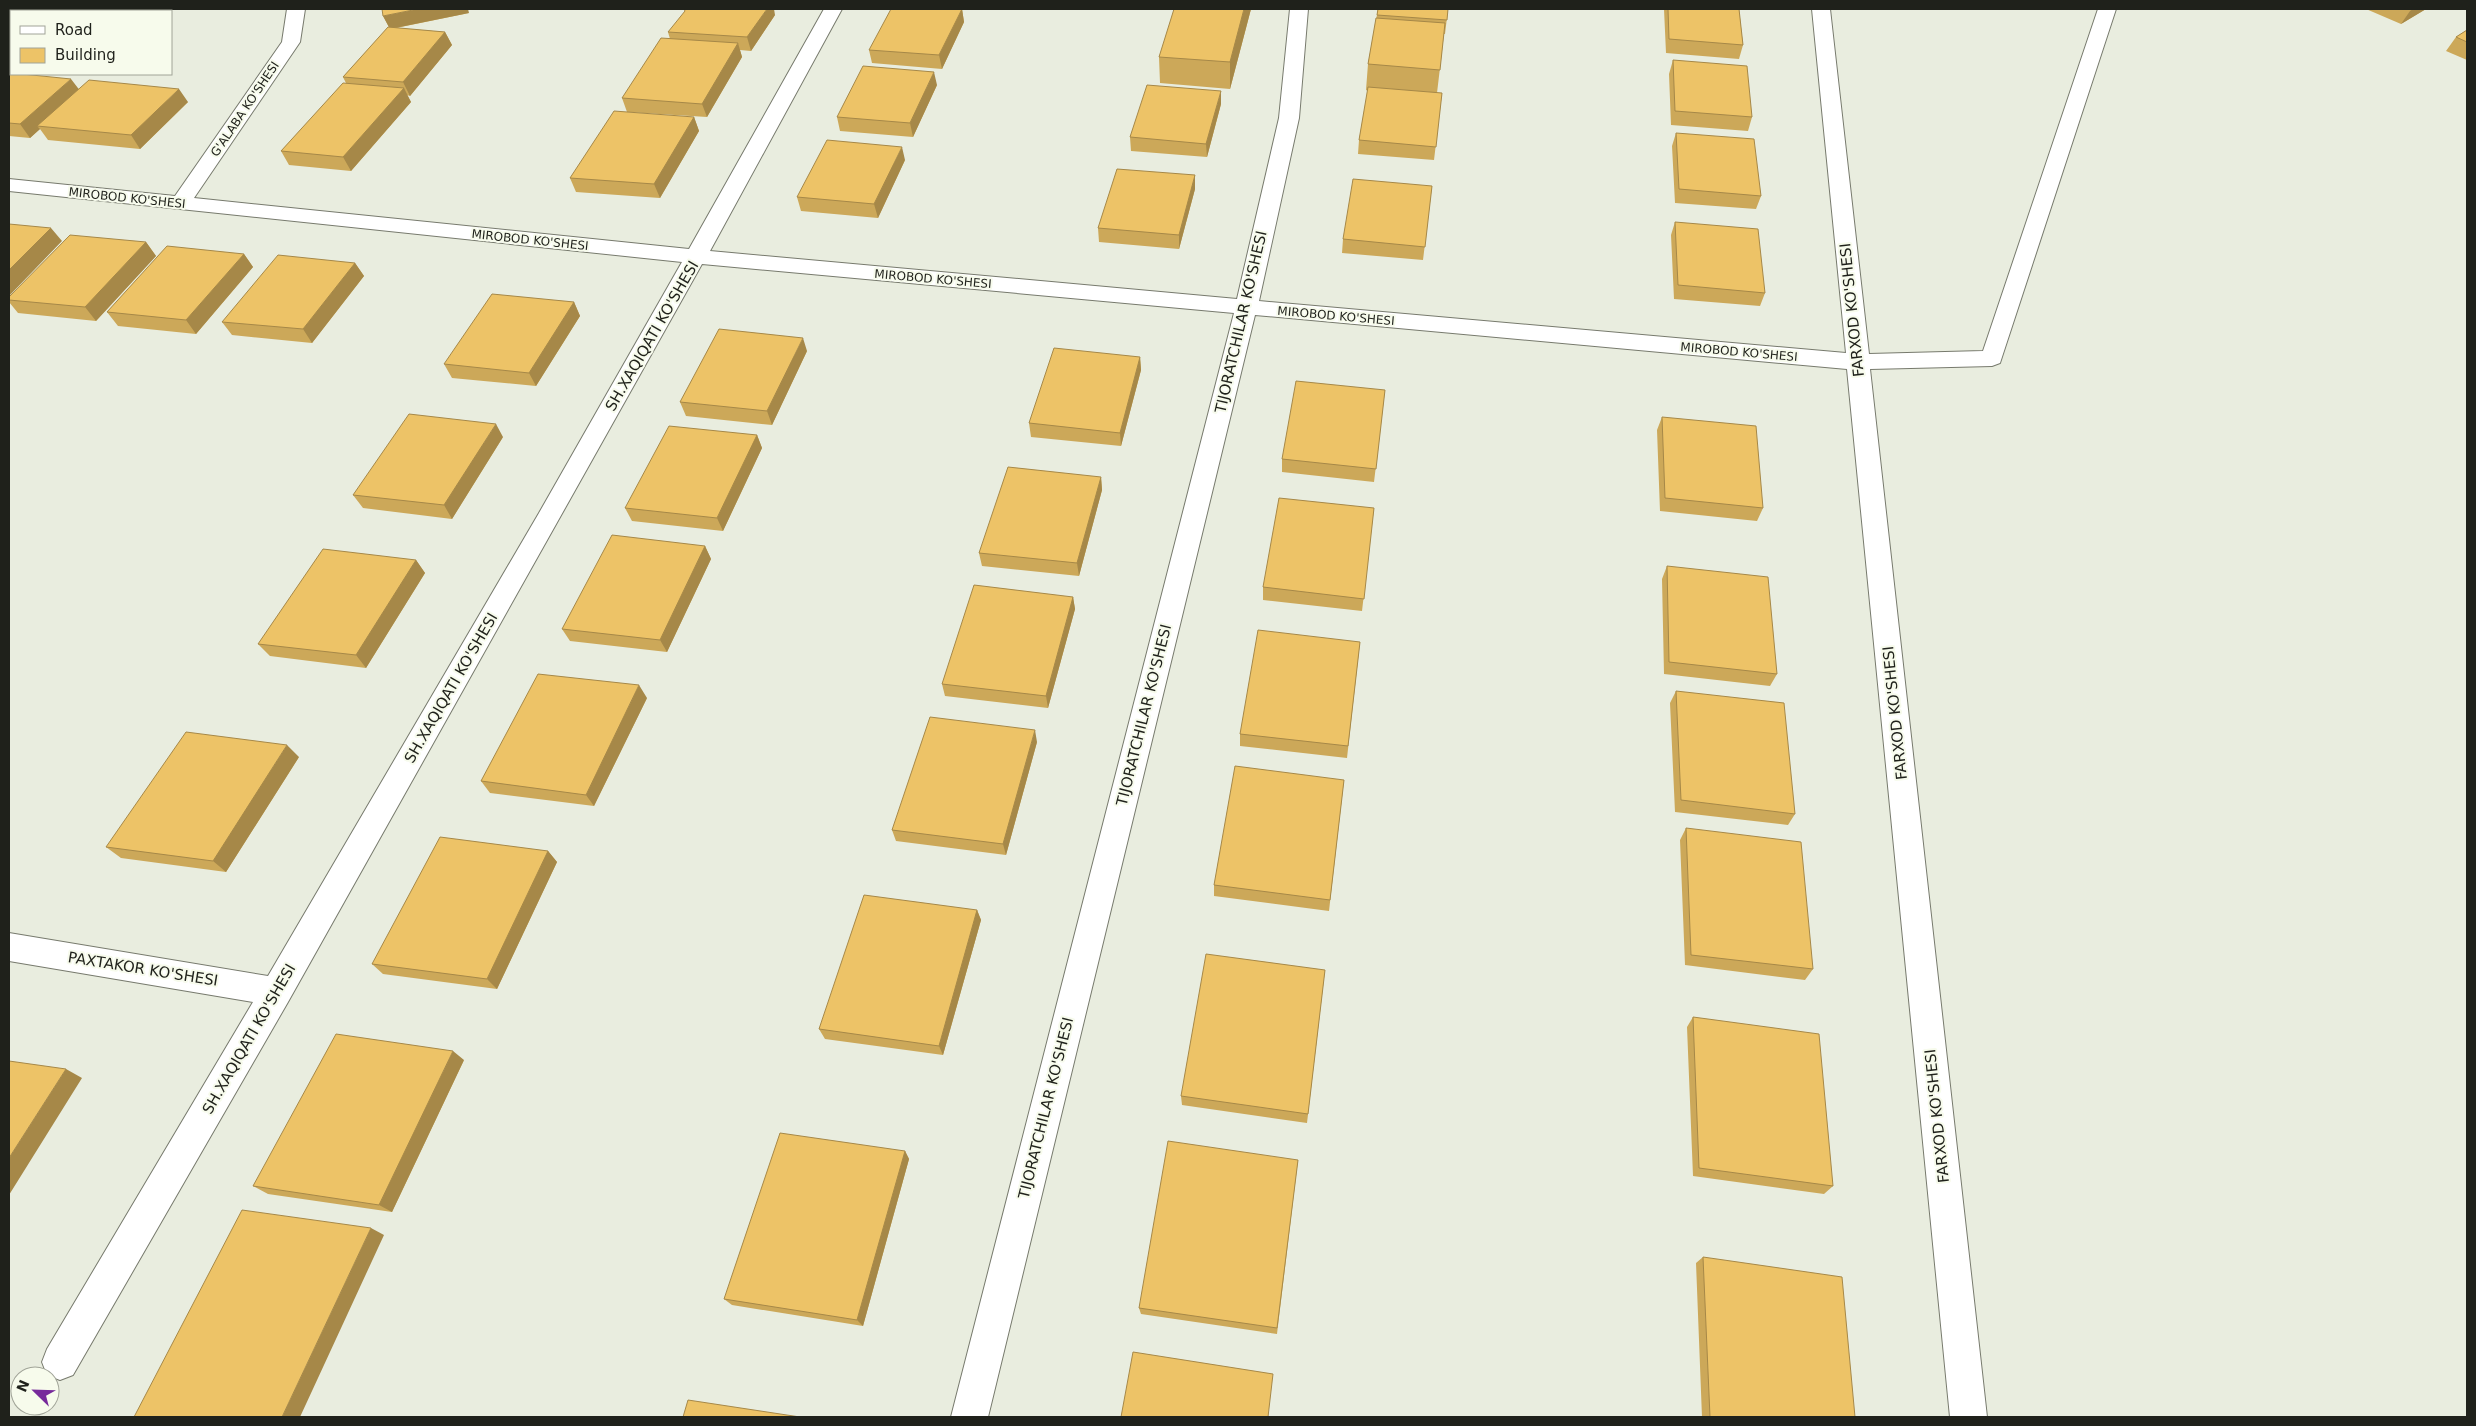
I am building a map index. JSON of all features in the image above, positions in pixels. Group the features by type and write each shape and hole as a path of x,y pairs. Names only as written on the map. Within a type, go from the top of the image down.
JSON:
{"street":[{"name":"G'ALABA KO'SHESI","path":"180,204 291,42 296,9"},
{"name":"SH.XAQIQATI KO'SHESI","path":"60,1362 277,992 697,257 832,9"},
{"name":"TIJORATCHILAR KO'SHESI","path":"969,1417 1246,308 1289,118 1299,9"},
{"name":"FARXOD KO'SHESI","path":"1821,9 1969,1417"},
{"name":"MIROBOD KO'SHESI","path":"9,185 697,257 1858,362 1992,358 2107,9"},
{"name":"PAXTAKOR KO'SHESI","path":"9,947 277,992"}],"building":[{"path":"382,9 418,9 383,16"},
{"path":"684,9 767,9 747,37 668,32 685,11"},
{"path":"891,9 962,9 939,55 869,50"},
{"path":"1174,9 1244,9 1230,62 1159,57"},
{"path":"1378,9 1448,9 1447,20 1377,15"},
{"path":"1668,9 1739,9 1743,45 1669,39"},
{"path":"1376,18 1445,23 1440,70 1368,64"},
{"path":"388,27 445,32 403,82 343,77"},
{"path":"2467,30 2467,42 2456,37"},
{"path":"661,38 738,43 702,104 622,98"},
{"path":"1673,60 1747,66 1752,117 1675,111"},
{"path":"863,66 934,72 910,123 837,117"},
{"path":"9,72 10,75 71,79 20,124 9,123"},
{"path":"89,80 179,89 131,135 37,126"},
{"path":"343,83 404,88 343,157 281,151"},
{"path":"1147,85 1221,91 1206,144 1130,137"},
{"path":"1368,87 1442,93 1436,147 1359,140"},
{"path":"614,111 694,117 654,184 570,178"},
{"path":"1676,133 1754,139 1761,196 1679,189"},
{"path":"827,140 902,147 874,204 797,197"},
{"path":"1117,169 1195,175 1179,235 1098,228"},
{"path":"1353,179 1432,186 1425,247 1343,239"},
{"path":"1675,222 1758,229 1765,293 1678,285"},
{"path":"9,224 51,228 9,270"},
{"path":"70,235 146,242 85,307 9,300 9,297"},
{"path":"167,246 244,254 186,320 107,312"},
{"path":"278,255 355,263 303,329 222,322"},
{"path":"492,294 574,302 529,373 444,364"},
{"path":"719,329 803,338 767,411 680,402"},
{"path":"1054,348 1140,357 1120,433 1029,423"},
{"path":"1296,381 1385,390 1376,469 1282,459"},
{"path":"409,414 496,424 444,505 353,495"},
{"path":"1662,417 1756,426 1763,508 1665,498"},
{"path":"669,426 757,435 717,518 625,508"},
{"path":"1008,467 1101,477 1077,563 979,553"},
{"path":"1279,498 1374,508 1364,599 1263,587"},
{"path":"612,535 705,546 660,640 562,629"},
{"path":"323,549 416,560 356,655 258,644"},
{"path":"1667,566 1768,577 1777,674 1669,662"},
{"path":"974,585 1073,597 1046,696 942,684"},
{"path":"1258,630 1360,642 1348,746 1240,734"},
{"path":"538,674 639,685 586,795 481,781"},
{"path":"1676,691 1784,703 1795,814 1681,800"},
{"path":"930,717 1035,730 1003,844 892,830"},
{"path":"186,732 287,745 213,861 106,847"},
{"path":"1235,766 1344,780 1330,900 1214,885"},
{"path":"1686,828 1801,842 1813,969 1691,955"},
{"path":"440,837 548,851 487,979 372,964"},
{"path":"864,895 977,910 939,1046 819,1029"},
{"path":"1206,954 1325,970 1308,1114 1181,1096"},
{"path":"1693,1017 1819,1034 1833,1186 1699,1168"},
{"path":"336,1034 453,1051 379,1205 253,1186"},
{"path":"9,1061 66,1069 9,1158"},
{"path":"780,1133 905,1151 857,1320 724,1299"},
{"path":"1168,1141 1298,1160 1277,1328 1139,1308"},
{"path":"242,1210 371,1228 282,1417 134,1417"},
{"path":"1703,1257 1842,1277 1855,1417 1710,1417"},
{"path":"1133,1352 1273,1374 1268,1417 1121,1417"},
{"path":"688,1400 800,1417 683,1417"}]}
